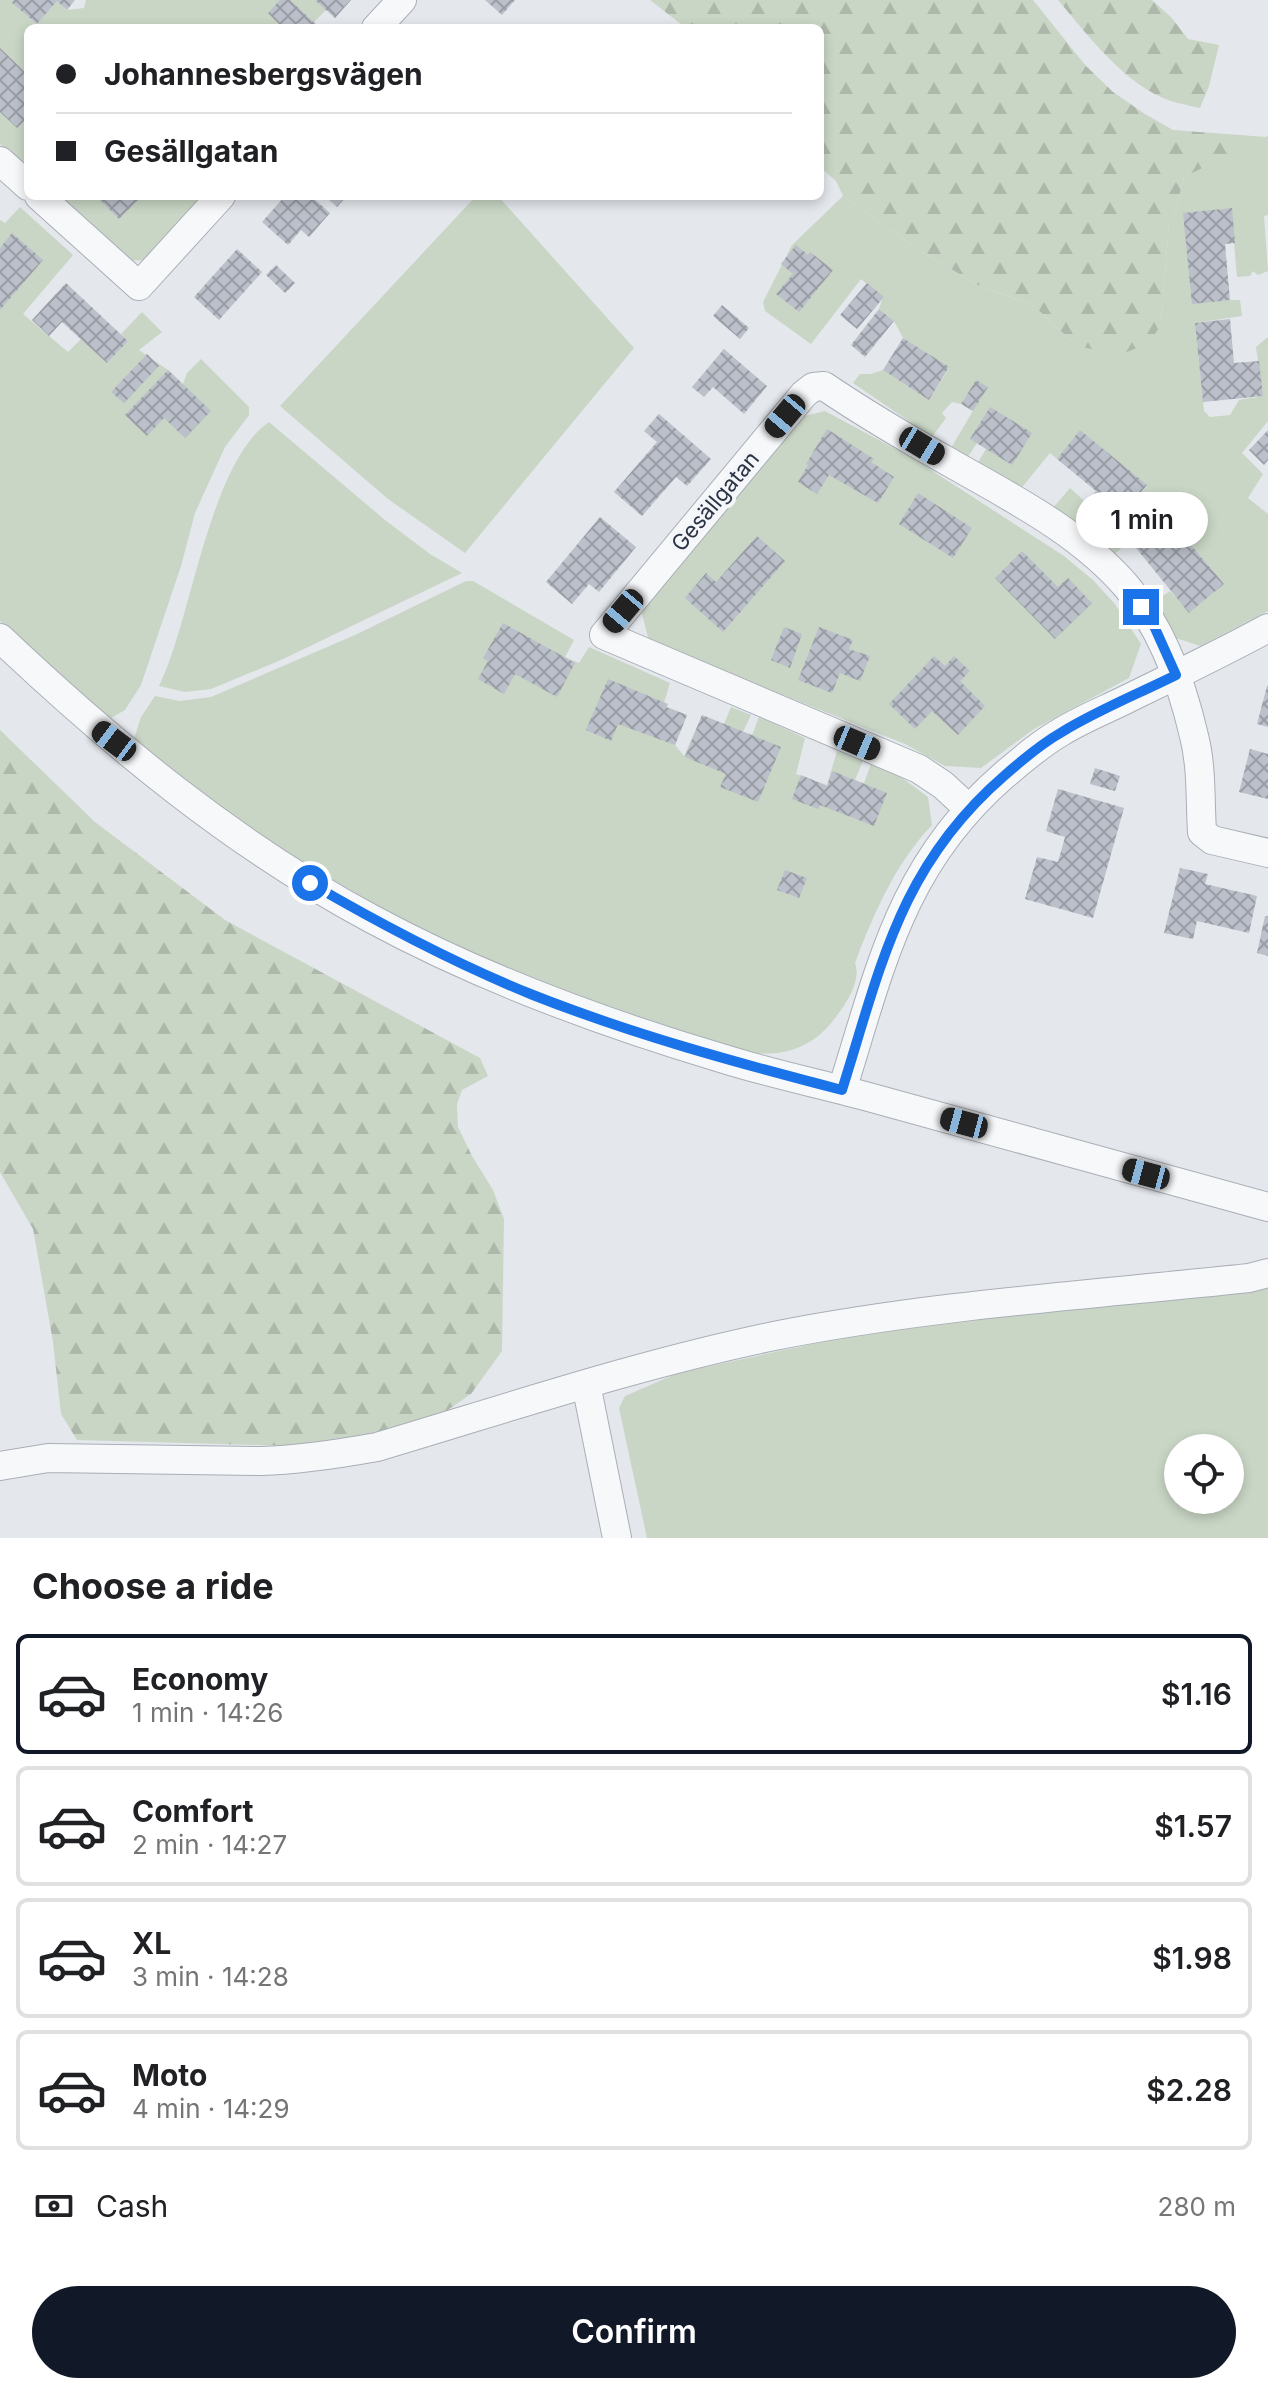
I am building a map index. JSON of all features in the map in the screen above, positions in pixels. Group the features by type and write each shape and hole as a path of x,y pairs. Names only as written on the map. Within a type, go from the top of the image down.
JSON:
{"street":[{"path":"380,24 402,0"},
{"path":"0,161 24,182"},
{"path":"43,200 139,286 217,200"},
{"name":"Gesällgatan","path":"969,809 943,785 919,769 604,635 813,387 824,386 1010,496 1080,544 1128,588 1154,626 1176,675"},
{"path":"842,1090 885,952 902,909 928,862 969,809 1027,755 1062,732 1268,628"},
{"path":"0,638 92,724 239,837 371,918 460,963 599,1020 723,1059 1268,1207"},
{"path":"1176,675 1195,738 1202,832 1212,840 1268,853"},
{"path":"0,1466 48,1458 261,1461 338,1454 377,1447 668,1360 853,1322 935,1309 1249,1278 1268,1273"},
{"path":"586,1384 617,1538"}],"green space":[{"path":"0,0 14,0 12,3 37,24 24,24 24,166 0,144"},
{"path":"86,0 351,0 335,18 326,10 315,24 37,24 57,1 67,10 84,8"},
{"path":"650,0 1033,0 1086,66 1113,92 1145,114 1173,130 1266,137 1184,177 1169,225 1161,323 1151,342 1120,355 1077,346 1034,306 978,285 922,252 843,196 836,181 824,170 824,24 681,24"},
{"path":"1058,0 1152,0 1171,17 1188,39 1219,45 1200,108 1163,98 1133,80 1106,55"},
{"path":"1268,136 1268,215 1264,216 1268,271 1258,275 1253,271 1250,276 1237,277 1231,209 1184,213 1230,300 1240,300 1242,316 1195,323 1204,411 1210,417 1230,415 1239,400 1263,396 1256,347 1268,337 1268,421 1242,453 1263,474 1248,498 1268,514 1268,611 1200,646 1167,635 1152,603 1170,591 1190,612 1224,584 1170,520 1140,545 1132,538 1115,554 1053,508 1070,488 1113,527 1147,486 1080,431 1057,459 1050,453 1019,491 977,464 986,449 977,443 967,458 951,448 987,387 976,380 961,404 952,402 942,413 946,418 932,437 853,383 860,374 883,370 929,400 949,368 903,338 894,321 879,309 883,297 861,279 811,344 765,311 763,302 792,245 843,196 922,252 978,285 1034,306 1077,346 1161,323 1169,224 1184,177"},
{"path":"58,200 202,200 149,260 121,261"},
{"path":"472,200 502,200 634,348 465,553 388,499 280,406"},
{"path":"20,207 73,255 23,314 68,352 81,339 107,363 128,341 121,334 142,312 162,332 139,350 183,384 187,373 201,359 249,407 249,415 225,447 195,513 181,566 141,685 125,710 109,719 0,621 0,220 5,223"},
{"path":"825,411 914,459 1064,556 1093,580 1114,603 1141,644 1129,678 1034,729 981,768 945,766 905,744 649,641 641,610 801,417"},
{"path":"269,422 385,520 430,554 462,573 281,660 211,689 185,692 159,686 171,657 204,544 231,471 248,442"},
{"path":"466,581 473,581 574,640 565,657 579,663 589,647 670,683 664,703 687,715 675,745 684,756 702,715 724,724 731,707 751,715 743,732 752,735 759,717 805,738 796,774 827,785 837,751 863,761 855,780 864,783 871,764 894,772 928,797 932,825 907,856 878,908 855,963 856,978 846,1002 832,1022 812,1040 790,1050 766,1054 741,1051 715,1045 538,983 431,933 327,876 228,812 134,739 141,717 155,696 180,701 211,697 355,635"},
{"path":"0,730 95,822 225,920 480,1058 488,1076 462,1090 457,1104 458,1127 493,1190 504,1219 502,1351 471,1394 442,1414 380,1435 296,1446 77,1440 61,1414 53,1342 33,1229 0,1172"},
{"path":"1268,1288 1268,1538 647,1538 619,1408 625,1396 678,1373 863,1333 940,1321"}],"building":[{"path":"14,0 75,0 67,10 57,1 37,24 12,3"},
{"path":"280,0 290,0 316,24 279,24 268,13"},
{"path":"315,0 351,0 335,18"},
{"path":"485,0 515,0 502,15"},
{"path":"0,48 24,71 24,121 17,128 0,112"},
{"path":"100,200 138,200 119,219"},
{"path":"281,200 315,200 330,213 309,237 301,230 288,245 262,222"},
{"path":"329,200 343,200 337,207"},
{"path":"1232,208 1235,243 1225,244 1230,300 1192,304 1183,213"},
{"path":"12,233 43,260 0,310 0,248"},
{"path":"796,245 833,270 799,312 776,294 793,274 781,264"},
{"path":"237,249 262,272 219,320 194,297"},
{"path":"276,265 295,283 285,293 266,275"},
{"path":"66,283 128,341 107,363 62,322 49,336 32,320"},
{"path":"867,283 884,297 857,329 840,315"},
{"path":"722,305 749,328 740,339 713,316"},
{"path":"879,309 894,321 865,357 851,345"},
{"path":"1230,319 1234,363 1259,361 1263,396 1203,402 1195,323"},
{"path":"903,338 949,367 929,400 883,370"},
{"path":"724,349 767,386 744,414 713,387 704,397 692,387"},
{"path":"147,354 159,366 124,403 111,392"},
{"path":"168,370 211,411 185,438 164,418 147,436 125,415"},
{"path":"976,380 988,387 973,411 961,404"},
{"path":"990,407 1032,433 1012,465 970,439"},
{"path":"659,414 711,459 687,486 676,477 642,516 614,492 657,442 644,431"},
{"path":"827,429 874,459 871,462 894,477 878,503 829,475 817,494 798,482"},
{"path":"1080,430 1147,485 1113,527 1085,504 1096,491 1057,459"},
{"path":"1268,430 1268,460 1264,465 1249,450"},
{"path":"918,493 972,528 953,558 899,524"},
{"path":"600,517 636,547 599,592 589,584 572,604 546,582"},
{"path":"1170,520 1224,584 1189,613 1136,548"},
{"path":"757,536 785,561 723,632 685,598 706,573 716,582"},
{"path":"1022,551 1058,587 1068,578 1092,603 1055,639 995,578"},
{"path":"503,623 575,663 557,697 515,674 504,694 478,679 488,661 483,658"},
{"path":"784,627 802,634 790,668 771,660"},
{"path":"819,627 853,640 849,649 870,656 860,681 840,673 832,693 798,680"},
{"path":"934,656 945,666 954,656 970,671 960,681 985,706 958,735 932,711 915,729 889,704"},
{"path":"608,679 687,715 675,745 618,724 611,741 586,730"},
{"path":"1268,686 1268,727 1257,724"},
{"path":"702,715 781,747 758,802 720,787 726,774 685,757"},
{"path":"1250,749 1268,754 1268,799 1239,792"},
{"path":"1095,768 1120,776 1115,791 1090,784"},
{"path":"832,771 887,793 874,826 820,805 818,809 792,799 801,775 827,786"},
{"path":"1058,789 1124,808 1093,918 1025,899 1037,857 1058,862 1065,837 1046,831"},
{"path":"1180,868 1208,874 1205,884 1257,896 1249,933 1197,921 1193,939 1164,933"},
{"path":"785,870 807,878 799,898 777,890"},
{"path":"1265,916 1268,916 1268,956 1257,953"}],"route":[{"path":"310,883 446,956 532,994 599,1020 723,1059 842,1090 885,952 902,909 944,838 969,809 1027,755 1062,732 1176,675 1154,626 1141,607"}]}
